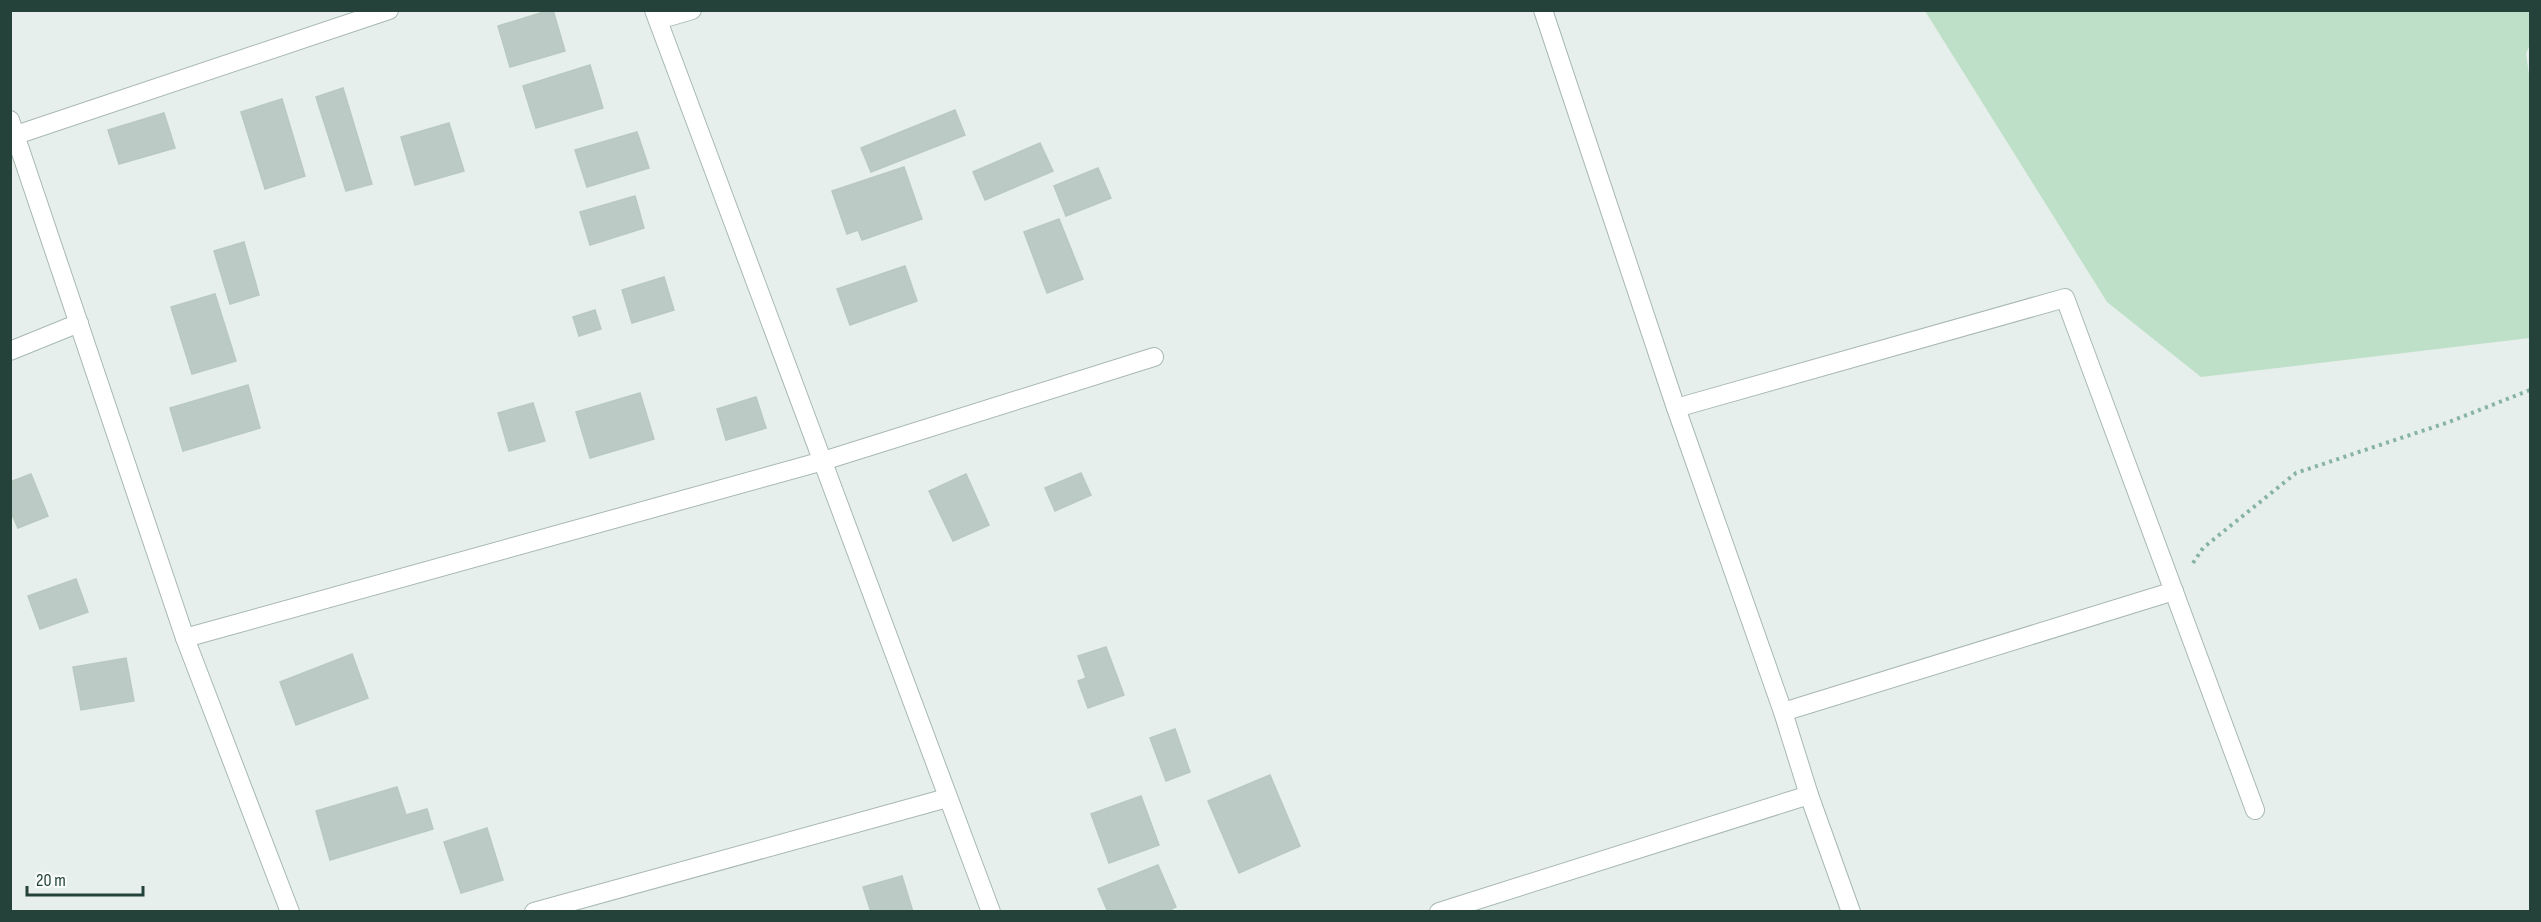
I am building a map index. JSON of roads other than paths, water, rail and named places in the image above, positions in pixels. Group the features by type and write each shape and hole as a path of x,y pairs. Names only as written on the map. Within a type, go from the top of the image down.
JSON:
{"street":[{"path":"290,912 185,638 13,127 389,10"},
{"path":"692,10 656,15 991,912"},
{"path":"1543,10 1676,408 1784,712 1809,795 1851,912"},
{"path":"1676,408 2065,298 2255,810"},
{"path":"10,351 79,323"},
{"path":"185,638 823,461 1154,357"},
{"path":"1784,712 2174,591"},
{"path":"1438,912 1809,795"},
{"path":"534,912 947,798"}]}
